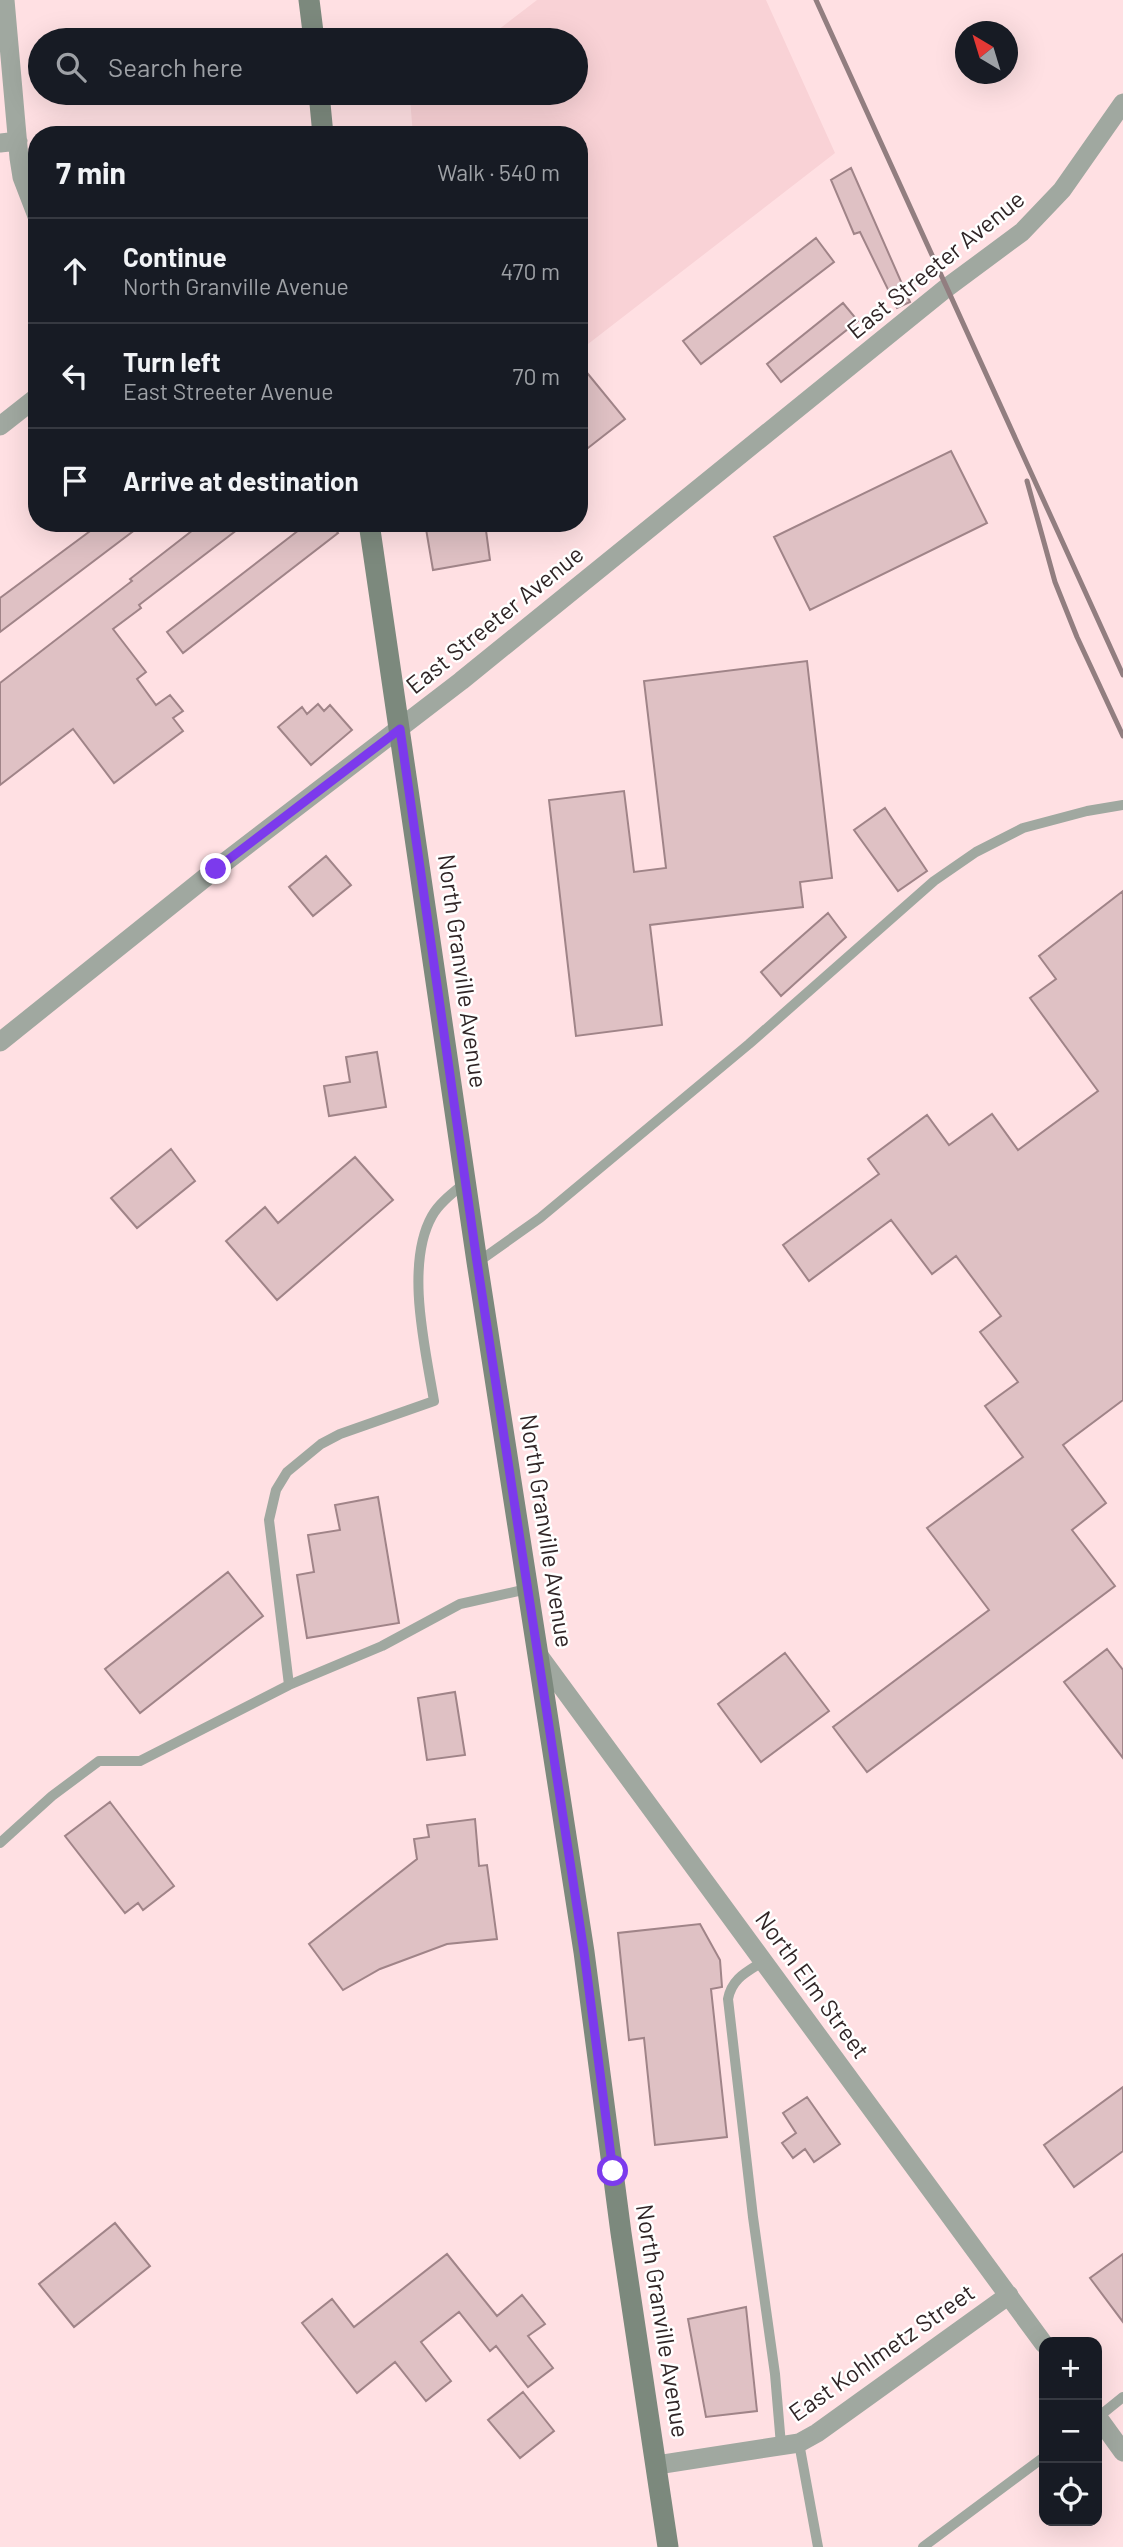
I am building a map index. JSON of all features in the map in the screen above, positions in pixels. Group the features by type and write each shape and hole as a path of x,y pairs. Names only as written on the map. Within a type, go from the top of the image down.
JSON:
{"main road":[{"path":"309,0 312,28"},
{"path":"320,105 322,126"},
{"name":"North Granville Avenue","path":"370,532 477,1262 584,1952 621,2233 668,2547"}],"street":[{"path":"5,0 9,142 28,193"},
{"name":"East Streeter Avenue","path":"0,1042 216,869 400,729 945,289 1022,232 1062,191 1123,103"},
{"path":"0,426 28,404"},
{"name":"North Elm Street","path":"540,1657 1039,2337"},
{"name":"East Kohlmetz Street","path":"657,2465 790,2444 817,2433 1009,2295"},
{"path":"1102,2424 1123,2452"}],"lane":[{"path":"477,1262 540,1218 749,1044 934,881 976,852 1023,828 1123,804"},
{"path":"289,1685 269,1520 276,1490 287,1472 321,1444 340,1434 434,1401 417,1261 432,1214 466,1181"},
{"path":"0,1843 52,1797 99,1761 140,1761 289,1685 382,1646 460,1604 527,1589"},
{"path":"764,1961 739,1977 730,1987 728,1999 752,2217 775,2374 790,2444 818,2547"},
{"path":"1102,2413 1123,2397"},
{"path":"923,2547 1039,2461"}],"shaded area":[{"path":"537,0 766,0 835,153 588,344 588,126 412,126 410,105 588,105 588,28 501,28"}],"building":[{"path":"851,168 910,302 897,308 860,232 854,234 831,180"},
{"path":"816,238 834,262 701,364 683,341"},
{"path":"843,303 858,321 781,382 767,364"},
{"path":"588,374 625,419 588,448"},
{"path":"951,451 987,523 810,610 774,537"},
{"path":"89,532 132,532 0,632 0,598"},
{"path":"190,532 234,532 139,605 141,608 113,629 146,672 137,679 156,705 170,695 183,711 173,718 183,731 114,783 73,729 0,785 0,683 132,581 130,579"},
{"path":"296,532 338,533 183,653 167,632"},
{"path":"427,532 486,532 490,560 433,570"},
{"path":"807,661 832,878 800,882 803,907 650,925 662,1025 576,1036 549,800 624,791 634,872 666,868 644,681"},
{"path":"318,704 324,711 330,705 352,730 311,765 278,727 302,707 307,714"},
{"path":"885,808 927,871 898,891 854,830"},
{"path":"326,856 351,885 313,916 289,887"},
{"path":"1123,891 1123,1400 1063,1445 1106,1503 1072,1530 1115,1586 867,1772 833,1727 989,1610 927,1528 1023,1457 985,1406 1018,1382 980,1332 1001,1316 956,1256 932,1274 891,1220 809,1281 783,1245 879,1174 868,1159 927,1115 949,1145 992,1114 1018,1150 1098,1091 1030,998 1056,979 1039,956"},
{"path":"828,913 846,937 781,996 761,972"},
{"path":"377,1052 386,1107 329,1116 324,1086 350,1082 346,1057"},
{"path":"171,1149 195,1181 137,1228 111,1198"},
{"path":"355,1157 393,1200 277,1300 226,1241 265,1207 278,1223"},
{"path":"378,1497 399,1623 307,1638 297,1575 314,1572 308,1535 340,1530 335,1505"},
{"path":"228,1572 263,1616 140,1713 105,1669"},
{"path":"1107,1649 1123,1670 1123,1758 1064,1682"},
{"path":"785,1653 829,1711 761,1762 718,1704"},
{"path":"455,1692 465,1755 427,1760 418,1698"},
{"path":"110,1802 174,1886 143,1910 138,1903 125,1913 65,1836"},
{"path":"475,1819 479,1866 487,1865 497,1939 447,1944 380,1969 343,1990 309,1944 417,1859 414,1839 429,1837 427,1825"},
{"path":"700,1924 720,1960 722,1987 711,1989 727,2137 655,2145 644,2038 629,2040 618,1933"},
{"path":"1123,2087 1123,2151 1074,2187 1044,2145"},
{"path":"807,2097 840,2144 814,2162 805,2149 793,2158 782,2143 796,2133 783,2113"},
{"path":"115,2223 150,2266 74,2327 39,2284"},
{"path":"447,2254 497,2316 522,2295 545,2324 528,2336 553,2368 528,2387 496,2346 490,2351 459,2312 421,2342 451,2381 426,2401 395,2362 357,2393 302,2323 332,2299 354,2327"},
{"path":"1123,2254 1123,2322 1090,2278"},
{"path":"746,2307 757,2411 706,2417 688,2319"},
{"path":"523,2392 554,2431 520,2458 488,2420"}],"railway":[{"path":"816,0 1123,675"},
{"path":"1027,481 1055,582 1123,736"}],"route":[{"path":"216,869 400,729 477,1262 584,1952 613,2171"}]}
